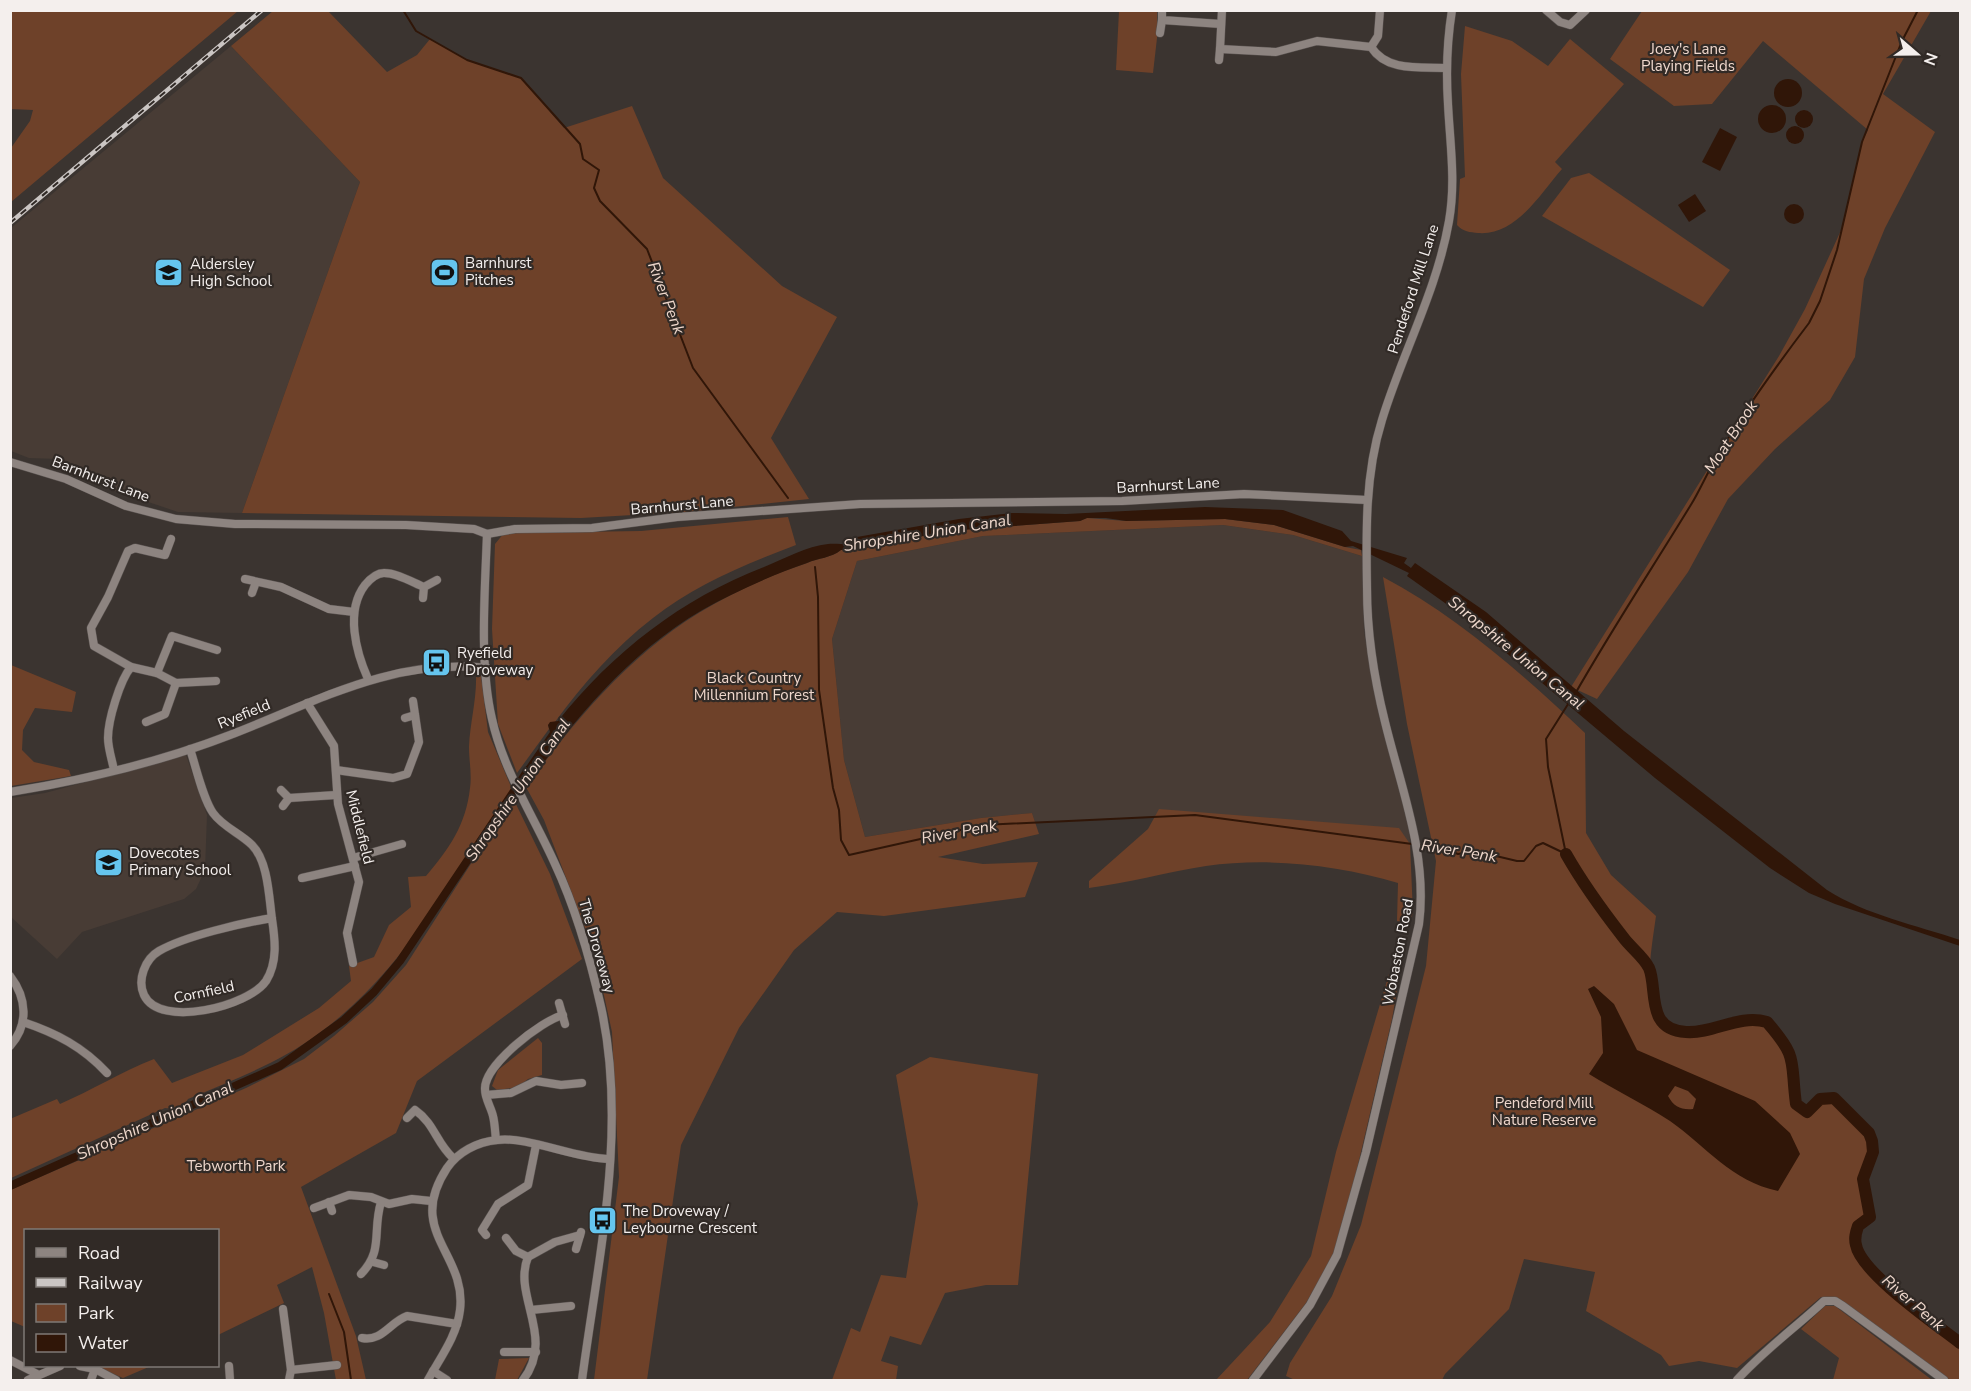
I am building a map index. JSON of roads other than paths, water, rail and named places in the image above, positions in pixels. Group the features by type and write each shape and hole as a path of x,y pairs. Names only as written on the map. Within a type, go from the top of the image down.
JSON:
{"street":[{"path":"1161,33 1162,10"},
{"path":"1219,60 1222,10"},
{"path":"1371,47 1378,36 1380,10"},
{"name":"Pendeford Mill Lane","path":"1367,500 1382,420 1425,303 1448,227 1453,173 1446,68 1452,10"},
{"path":"1546,10 1560,22 1570,25 1586,10"},
{"path":"1162,20 1221,24"},
{"path":"1220,49 1276,52 1317,41 1371,47 1378,55 1398,66 1446,68"},
{"name":"Barnhurst Lane","path":"10,462 66,479 126,506 176,519 235,524 406,525 474,529 487,534 515,529 592,528 677,517 860,504 1122,501 1244,495 1367,500"},
{"name":"Wobaston Road","path":"1256,1380 1310,1305 1337,1255 1366,1152 1419,924 1423,897 1420,862 1375,673 1369,631 1366,561 1367,500"},
{"name":"The Droveway","path":"487,534 487,668 491,718 512,775 527,803 573,908 601,1008 608,1056 612,1140 582,1380"},
{"path":"171,539 165,555 135,548 128,551 108,597 91,628 92,641 98,650 131,667 157,673 176,683 216,681"},
{"path":"368,679 356,639 354,612 363,588 375,575 390,574 424,587 437,580"},
{"path":"245,579 281,587 329,609 354,612"},
{"path":"252,592 256,582"},
{"path":"423,598 424,587"},
{"path":"157,673 172,636 217,650"},
{"path":"114,770 108,739 110,722 125,675 131,667"},
{"name":"Ryefield","path":"10,792 67,783 190,749 368,679 414,670 487,668"},
{"path":"146,722 165,714 176,683"},
{"path":"336,770 402,777 413,763 419,742 413,701"},
{"name":"Middlefield","path":"307,703 332,741 336,770 336,795 354,862 358,893 347,933 353,963"},
{"path":"405,718 415,715"},
{"name":"Cornfield","path":"190,749 212,812 256,851 267,884 272,918 274,963 264,983 244,997 176,1013 159,1009 147,1000 140,985 142,976 147,964 159,951 239,923 272,918"},
{"path":"281,790 289,798 336,795"},
{"path":"283,806 289,798"},
{"path":"302,878 402,844"},
{"path":"10,976 21,994 23,1022 18,1037 10,1046"},
{"path":"559,1003 565,1024"},
{"path":"496,1140 485,1083 496,1063 540,1025 563,1015"},
{"path":"23,1022 62,1037 83,1049 107,1073"},
{"path":"486,1095 516,1092 537,1081 561,1085 582,1083"},
{"path":"407,1118 415,1110 428,1119 440,1143 453,1158"},
{"path":"428,1380 453,1337 461,1309 458,1282 437,1236 431,1201 453,1158 473,1146 496,1140 536,1145 574,1155 609,1159"},
{"path":"486,1235 482,1230 483,1224 498,1204 512,1190 524,1189 530,1182 536,1145"},
{"path":"314,1208 349,1195 371,1197 381,1202 395,1204 412,1199 431,1201"},
{"path":"361,1274 373,1262 377,1244 375,1224 381,1202"},
{"path":"328,1203 332,1211"},
{"path":"528,1257 555,1242 581,1233 576,1249"},
{"path":"506,1238 516,1251 528,1257"},
{"path":"523,1380 536,1352 526,1289 528,1257"},
{"path":"373,1262 384,1265"},
{"path":"1737,1380 1760,1354 1787,1335 1824,1301 1835,1301 1944,1380"},
{"path":"531,1310 571,1306"},
{"path":"283,1309 291,1370 289,1380"},
{"path":"362,1338 371,1340 407,1316 457,1324"},
{"path":"504,1352 536,1352"},
{"path":"10,1360 37,1374"},
{"path":"291,1370 337,1365"},
{"path":"229,1366 230,1380"},
{"path":"28,1380 55,1367"},
{"path":"88,1367 116,1380"},
{"path":"91,1380 95,1369"},
{"path":"433,1371 447,1380"}],"water":[{"path":"1788,79 1798,83 1802,93 1798,103 1788,107 1778,103 1774,93 1778,83"},
{"path":"1772,105 1782,109 1786,119 1782,129 1772,133 1762,129 1758,119 1762,109"},
{"path":"1804,110 1810,113 1813,119 1810,125 1804,128 1798,125 1795,119 1798,113"},
{"path":"1795,126 1801,129 1804,135 1801,141 1795,144 1789,141 1786,135 1789,129"},
{"path":"1720,128 1737,137 1720,171 1702,162"},
{"path":"1695,194 1706,211 1689,222 1678,205"},
{"path":"1794,204 1801,207 1804,214 1801,221 1794,224 1787,221 1784,214 1787,207"},
{"path":"1205,507 1283,510 1342,531 1351,541 1407,558 1404,563 1411,568 1415,563 1486,612 1624,731 1827,890 1875,913 1960,940 1960,946 1835,904 1809,893 1770,868 1655,778 1459,613 1407,576 1409,573 1353,546 1345,547 1274,525 1225,519 1126,521 1087,518 1080,521 947,531 856,550 841,550 740,591 701,611 672,630 620,673 574,723 533,777 524,776 523,771 550,732 548,725 550,722 558,721 579,696 625,650 650,630 705,595 796,553 820,545 846,543 857,537 959,519 1012,513 1066,514"},
{"path":"1594,986 1614,1004 1637,1050 1755,1101 1790,1133 1800,1154 1778,1191 1746,1180 1670,1121 1589,1074 1603,1053 1601,1017 1588,989","holes":["1675,1086 1688,1091 1696,1099 1693,1109 1678,1107 1668,1096"]}],"waterway":[{"name":"River Penk","path":"403,10 416,31 467,60 521,78 580,144 583,159 599,170 594,188 600,201 647,249 693,368 788,498"},
{"name":"Moat Brook","path":"1575,694 1692,503 1728,438 1809,323 1820,301 1837,250 1862,142 1902,41 1918,10"},
{"name":"River Penk","path":"815,567 818,597 819,690 833,788 839,810 841,840 849,855 983,825 1195,815 1442,848 1458,854 1475,851 1517,861 1524,861 1536,846 1543,843 1566,854"},
{"name":"Moat Brook","path":"1566,854 1548,767 1546,739 1570,701"},
{"name":"Shropshire Union Canal","path":"10,1186 280,1066 344,1020 374,992 400,961 528,770"},
{"name":"River Penk","path":"1566,854 1600,907 1647,964 1655,1007 1664,1024 1673,1030 1696,1032 1746,1020 1767,1022 1789,1052 1793,1068 1796,1104 1807,1112 1820,1099 1834,1098 1869,1133 1873,1152 1863,1179 1870,1217 1858,1226 1855,1237 1861,1257 1871,1270 1901,1298 1960,1343"},
{"path":"329,1294 344,1332 351,1380"}],"railway":[{"path":"10,223 262,10"}],"place":[{"name":"Barnhurst Pitches","path":"444,272"},
{"name":"Aldersley High School","path":"169,273"},
{"name":"Ryefield / Droveway","path":"436,662"},
{"name":"Dovecotes Primary School","path":"108,862"},
{"name":"The Droveway / Leybourne Crescent","path":"602,1220"}],"park label":[{"name":"Joey's Lane Playing Fields","path":"1688,58"},
{"name":"Black Country Millennium Forest","path":"754,686"},
{"name":"Pendeford Mill Nature Reserve","path":"1544,1112"},
{"name":"Tebworth Park","path":"236,1166"}]}
